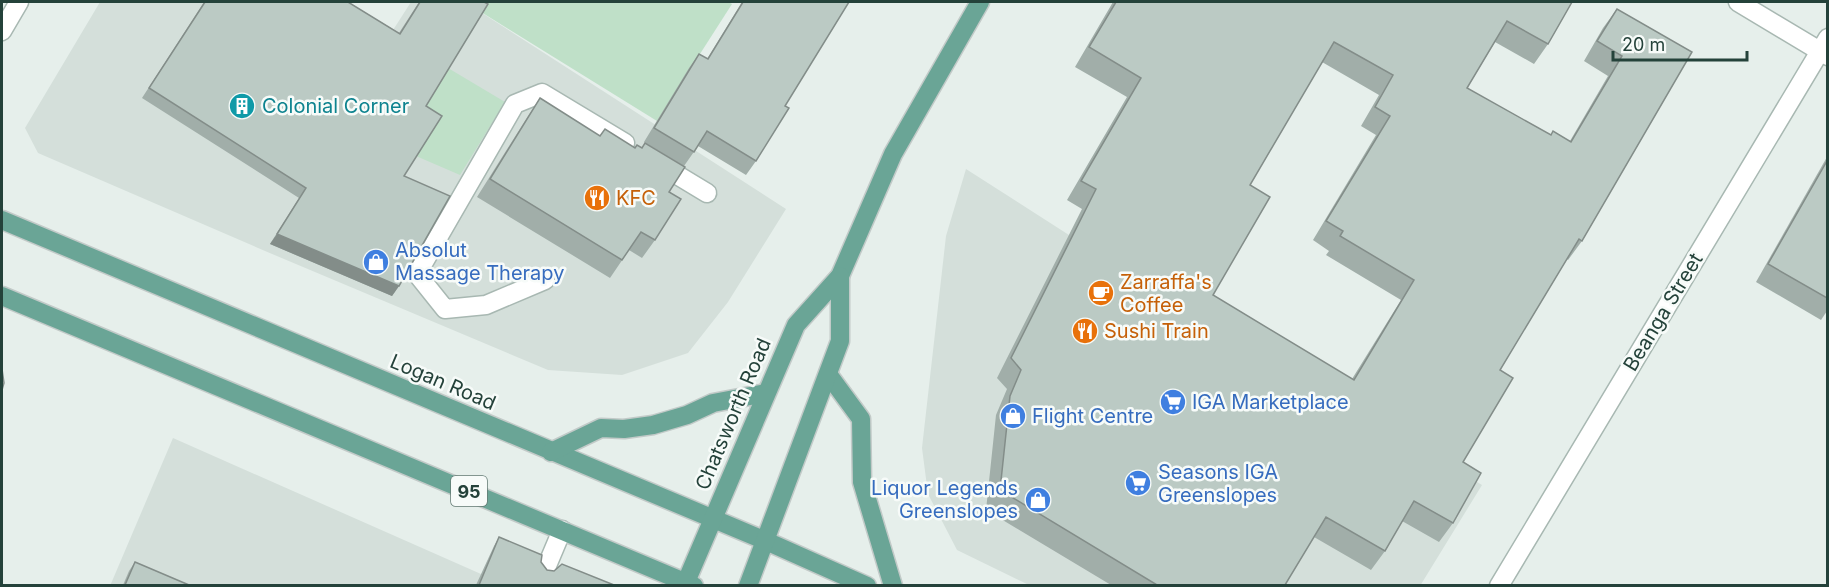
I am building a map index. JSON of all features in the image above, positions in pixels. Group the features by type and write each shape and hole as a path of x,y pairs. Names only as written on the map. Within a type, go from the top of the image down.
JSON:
{"main road":[{"name":"Chatsworth Road","path":"690,584 712,519 735,471 796,324 840,276 893,154 980,2"},
{"name":"Logan Road","path":"2,220 867,585"},
{"name":"Chatsworth Road","path":"748,585 840,341 840,276"},
{"name":"95","path":"2,296 690,584"},
{"path":"828,374 861,419 862,482 893,585"},
{"path":"551,452 601,428 624,429 653,425 687,415 713,403 766,393"}],"street":[{"path":"2,31 20,2"},
{"path":"1738,2 1825,48"},
{"name":"Beanga Street","path":"1498,585 1825,48"},
{"path":"545,280 486,305 445,309 417,274 515,104 542,93 707,193"},
{"path":"546,568 562,530"}],"shaded area":[{"path":"100,2 229,2 361,80 411,2 465,2 786,209 728,302 688,353 622,375 548,370 38,153 25,128"},
{"name":"IGA Marketplace","path":"966,169 1069,235 1482,485 1420,586 1029,585 957,550 928,494 922,448 946,236"},
{"path":"173,438 481,574 508,585 110,586"}],"green space":[{"path":"465,2 728,2 732,4 657,121"},
{"path":"448,68 505,102 460,175 416,156 414,113"}],"building":[{"path":"205,2 348,2 400,34 420,2 484,2 488,4 426,106 442,116 404,176 450,196 399,286 277,234 306,188 149,88"},
{"path":"743,2 849,2 785,106 789,108 756,161 707,131 694,152 654,128 699,54 708,59"},
{"path":"1116,2 1572,2 1548,44 1507,21 1467,88 1551,135 1553,131 1571,142 1622,56 1597,41 1617,9 1692,52 1582,241 1579,239 1500,370 1513,378 1463,462 1481,473 1453,523 1414,501 1385,551 1326,517 1285,585 1157,585 1000,490 1010,396 1021,370 1011,358 1096,189 1081,181 1141,78 1089,47","holes":["1334,42 1393,75 1375,107 1390,116 1326,221 1343,231 1340,236 1414,280 1354,380 1213,295 1270,197 1250,185"]},
{"name":"KFC","path":"540,98 600,136 605,129 635,148 637,145 642,148 645,143 685,167 669,192 681,199 655,240 641,232 622,260 490,179"},
{"path":"1827,161 1827,298 1768,264"},
{"path":"499,537 542,555 541,562 547,570 554,571 562,564 614,585 479,585"},
{"path":"135,562 189,585 125,585"}],"place":[{"name":"Colonial Corner","path":"242,106"},
{"name":"KFC","path":"597,198"},
{"name":"Absolut Massage Therapy","path":"376,262"},
{"name":"Zarraffa's Coffee","path":"1101,293"},
{"name":"Sushi Train","path":"1085,331"},
{"name":"IGA Marketplace","path":"1173,402"},
{"name":"Flight Centre","path":"1013,416"},
{"name":"Seasons IGA Greenslopes","path":"1138,483"},
{"name":"Liquor Legends Greenslopes","path":"1038,500"}]}
